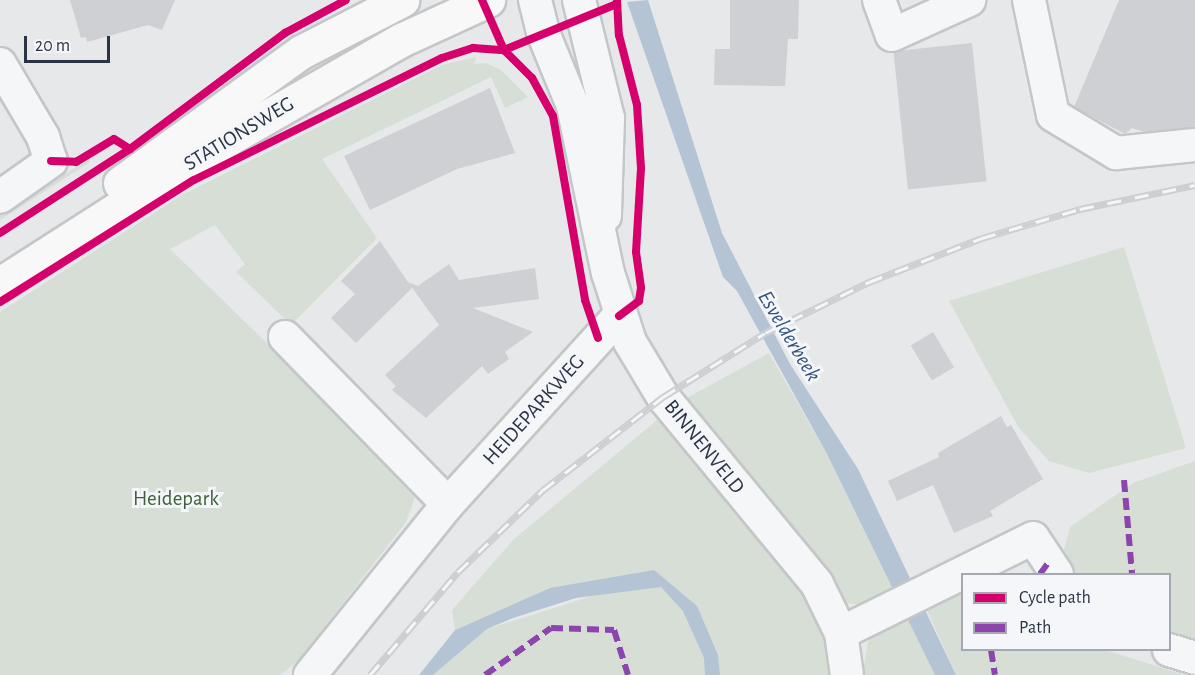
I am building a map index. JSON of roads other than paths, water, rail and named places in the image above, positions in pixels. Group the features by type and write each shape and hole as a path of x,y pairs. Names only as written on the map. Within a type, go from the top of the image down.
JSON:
{"main road":[{"name":"STATIONSWEG","path":"0,260 109,191 301,52 402,0"},
{"name":"STATIONSWEG","path":"0,284 209,150 401,40 488,0"}],"street":[{"name":"BINNENVELD","path":"535,0 573,106 601,243 619,316 663,397 817,584 841,633 848,675"},
{"name":"BINNENVELD","path":"579,0 608,118 609,178 601,243"},
{"path":"879,0 892,35 969,0"},
{"path":"1029,0 1053,115 1116,153 1195,145"},
{"path":"0,64 43,137 51,161 0,197"},
{"name":"HEIDEPARKWEG","path":"310,675 448,504 619,316"},
{"path":"285,337 448,504"},
{"path":"841,633 1033,538 1056,573"},
{"path":"1171,651 1195,658"}],"water":[{"path":"648,0 722,233 790,364 858,469 956,675 935,675 827,454 737,291 723,277 627,2"},
{"path":"654,570 697,606 718,655 720,675 705,675 704,658 683,611 661,587 576,598 513,618 487,629 433,675 419,675 455,630 550,588"}],"railway":[{"path":"370,675 458,572 543,490 663,397 765,333 869,282 982,238 1080,209 1195,185"}],"water label":[{"name":"Esvelderbeek","path":"789,336"}],"park label":[{"name":"Heidepark","path":"176,499"}]}
